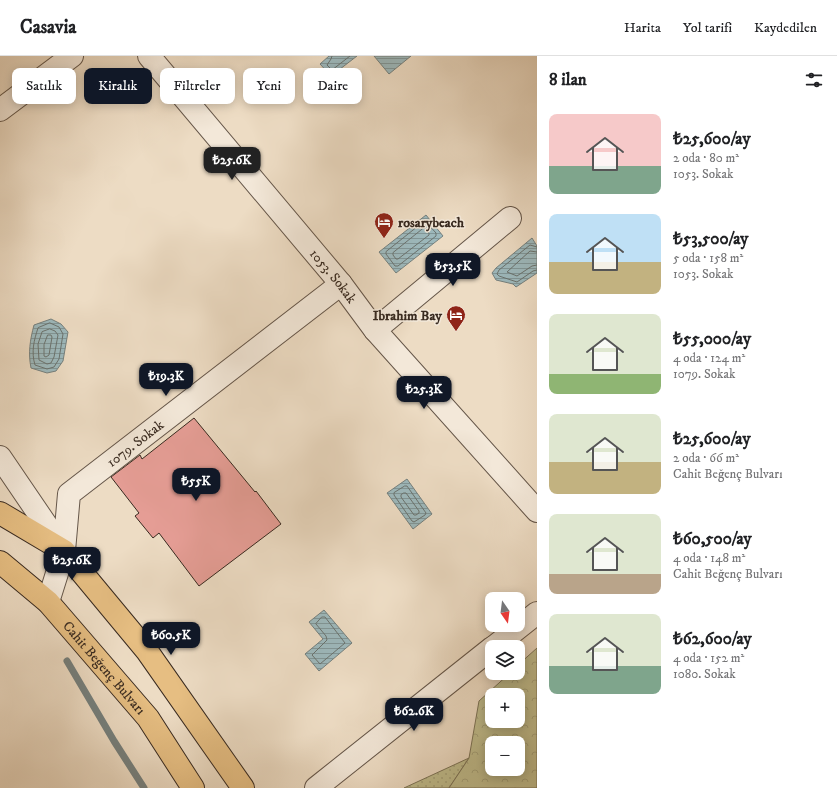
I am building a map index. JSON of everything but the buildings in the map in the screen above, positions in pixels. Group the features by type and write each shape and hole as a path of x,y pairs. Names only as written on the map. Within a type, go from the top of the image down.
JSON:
{"main road":[{"path":"0,513 64,551 147,651 243,788"},
{"name":"Cahit Beğenç Bulvarı","path":"1,564 48,602 148,718 193,788"}],"street":[{"path":"0,110 72,56"},
{"name":"1053. Sokak","path":"149,56 340,284 374,330 537,512"},
{"path":"374,330 510,218"},
{"name":"1079. Sokak","path":"48,602 64,551 69,494 340,284"},
{"path":"0,456 64,551"},
{"path":"503,640 537,613"},
{"path":"316,788 485,654"}],"green space":[{"path":"537,648 537,788 449,788 469,758 479,701 485,696 485,728 525,728 525,688 493,688 502,680 525,680 525,659"},
{"path":"469,758 449,788 404,788"}],"water":[{"path":"329,56 357,56 341,68 324,68 320,64"},
{"path":"374,56 411,56 389,74"},
{"path":"426,215 443,236 396,273 379,252"},
{"path":"532,238 537,246 537,273 516,287 513,284 496,280 492,273 496,268"},
{"path":"51,319 61,324 68,332 63,361 56,371 47,373 31,368 30,346 34,325"},
{"path":"407,479 432,514 413,529 387,493"},
{"path":"324,610 352,643 319,671 305,654 323,639 309,622"}],"waterway":[{"path":"67,661 114,741 144,788"}],"place":[{"name":"rosarybeach","path":"384,239"},
{"name":"Ibrahim Bay","path":"456,332"}]}
